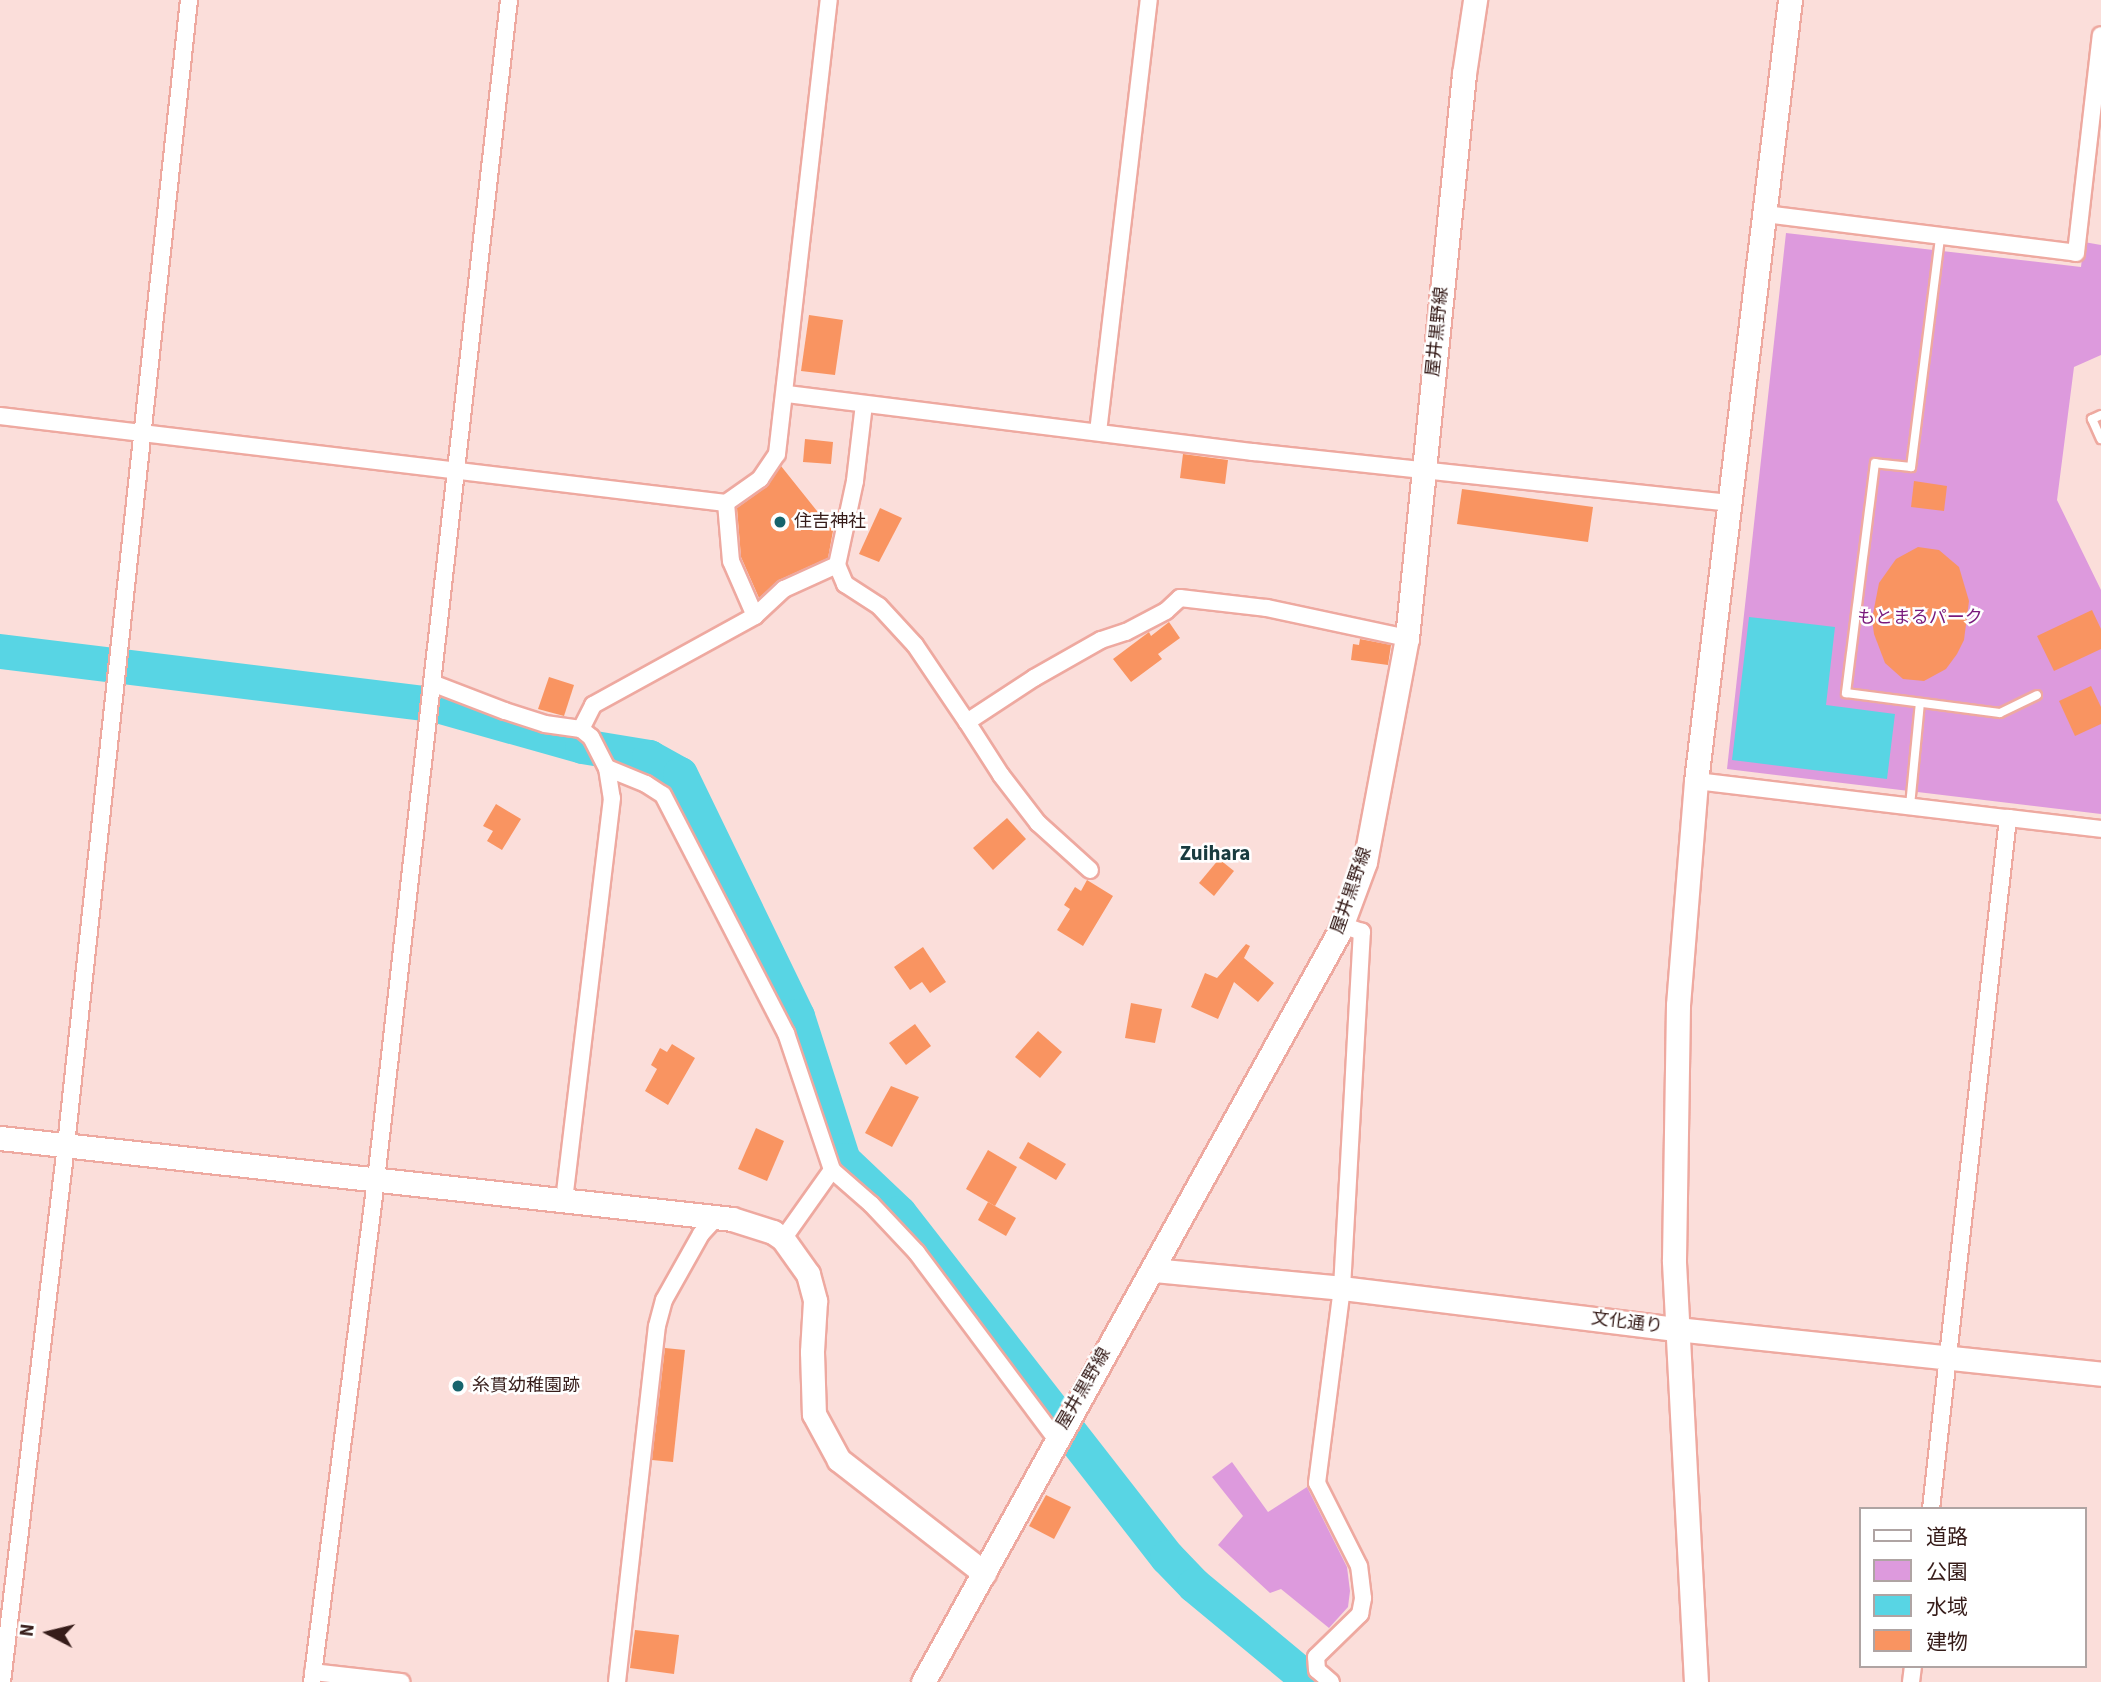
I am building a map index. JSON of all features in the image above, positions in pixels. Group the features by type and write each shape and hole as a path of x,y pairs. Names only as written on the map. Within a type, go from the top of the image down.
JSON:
{"street":[{"path":"2,1682 66,1145 189,0"},
{"path":"401,1682 313,1677 376,1180 509,0"},
{"path":"0,416 726,503 760,479 777,454 787,394 829,0"},
{"path":"1098,432 1149,0"},
{"name":"屋井黒野線","path":"923,1682 1342,925 1365,862 1407,638 1464,74 1475,0"},
{"path":"1696,1682 1676,1329 1674,1164 1678,1004 1696,781 1790,0"},
{"path":"1765,214 2076,253 2101,35"},
{"path":"787,394 1253,452 1423,468 1728,503"},
{"path":"864,404 855,481 836,565 845,584 879,606 915,645 1001,775 1038,823 1090,870"},
{"path":"726,503 732,561 755,616"},
{"path":"581,729 593,705 755,616 784,589 836,565"},
{"path":"967,722 1034,678 1101,640 1126,632 1166,611 1180,598 1267,608 1407,638"},
{"path":"432,683 532,720 581,729 590,737 607,768 612,798 564,1200"},
{"path":"607,768 663,794 786,1033 831,1170 871,1204 917,1253 1056,1439"},
{"path":"1696,781 2101,829"},
{"path":"1931,1507 2008,818"},
{"path":"1331,1682 1317,1670 1317,1657 1360,1614 1363,1598 1359,1566 1317,1483 1342,1288 1362,932 1342,925"},
{"path":"0,1138 732,1219 773,1233 783,1239 808,1274 815,1301 812,1352 814,1414 839,1460 984,1573"},
{"path":"783,1239 831,1170"},
{"path":"617,1682 657,1326 664,1300 701,1234 716,1218"},
{"name":"文化通り","path":"1153,1270 1342,1288 1676,1329 2101,1374"}],"lane":[{"path":"1940,238 1911,467 1875,463 1846,693 2000,713 2037,695"},
{"path":"2101,415 2092,419 2101,439"},
{"path":"1910,806 1920,703"}],"green space":[{"name":"もとまるパーク","path":"1786,233 2081,267 2084,242 2101,245 2101,355 2074,367 2057,500 2101,590 2101,814 1727,769"},
{"path":"1232,1462 1268,1512 1307,1487 1347,1567 1350,1591 1348,1607 1329,1628 1281,1589 1270,1593 1218,1545 1243,1516 1212,1477"}],"water":[{"path":"1749,617 1835,627 1826,705 1895,714 1887,779 1732,760"}],"building":[{"path":"809,315 843,320 835,375 801,371"},
{"path":"805,439 833,442 831,464 803,462"},
{"path":"1183,454 1228,460 1225,484 1180,478"},
{"name":"住吉神社","path":"781,466 833,531 828,558 779,580 759,598 741,557 737,508 766,487"},
{"path":"1914,481 1947,486 1944,511 1911,507"},
{"path":"1462,489 1593,507 1588,542 1457,524"},
{"path":"880,508 902,518 879,562 859,554"},
{"path":"1918,547 1939,550 1959,567 1969,601 1964,640 1957,654 1946,669 1924,681 1903,679 1885,663 1874,634 1872,619 1879,583 1896,559"},
{"path":"2092,610 2101,629 2101,649 2054,671 2037,636"},
{"path":"1169,622 1180,638 1158,654 1162,659 1131,682 1113,659 1149,632 1151,636"},
{"path":"1360,639 1391,645 1388,665 1351,660 1353,644 1359,645"},
{"path":"549,677 574,685 564,716 538,709"},
{"path":"2091,686 2101,707 2101,724 2075,736 2059,701"},
{"path":"496,804 521,819 502,850 487,841 493,831 483,826"},
{"path":"1007,818 1026,839 993,870 973,848"},
{"path":"1219,859 1234,871 1214,896 1199,883"},
{"path":"1087,880 1113,896 1083,946 1057,930 1070,909 1064,905 1075,887 1081,891"},
{"path":"1246,944 1250,946 1244,958 1274,983 1258,1002 1234,982 1218,1019 1191,1007 1205,973 1217,978"},
{"path":"923,947 946,982 930,993 922,982 910,990 894,967"},
{"path":"1131,1003 1162,1009 1155,1043 1125,1038"},
{"path":"915,1024 931,1046 906,1065 889,1043"},
{"path":"1038,1031 1062,1052 1040,1078 1015,1057"},
{"path":"672,1044 695,1058 668,1105 645,1091 657,1069 651,1065 660,1048 667,1052"},
{"path":"891,1086 919,1097 892,1147 865,1133"},
{"path":"756,1128 784,1141 767,1181 738,1169"},
{"path":"1028,1142 1066,1164 1056,1180 1019,1158"},
{"path":"988,1150 1017,1167 995,1206 966,1189"},
{"path":"988,1202 1016,1218 1006,1236 978,1220"},
{"path":"665,1348 685,1350 673,1462 652,1460"},
{"path":"1046,1495 1071,1507 1054,1539 1029,1526"},
{"path":"635,1630 679,1635 674,1674 630,1668"}],"waterway":[{"path":"0,651 433,704 582,746 649,757 680,774 797,1016 843,1160 899,1213 1167,1557 1194,1585 1311,1682"}],"place":[{"name":"住吉神社","path":"780,522"},
{"name":"糸貫幼稚園跡","path":"458,1386"}],"district":[{"name":"Zuihara","path":"1215,853"}]}
